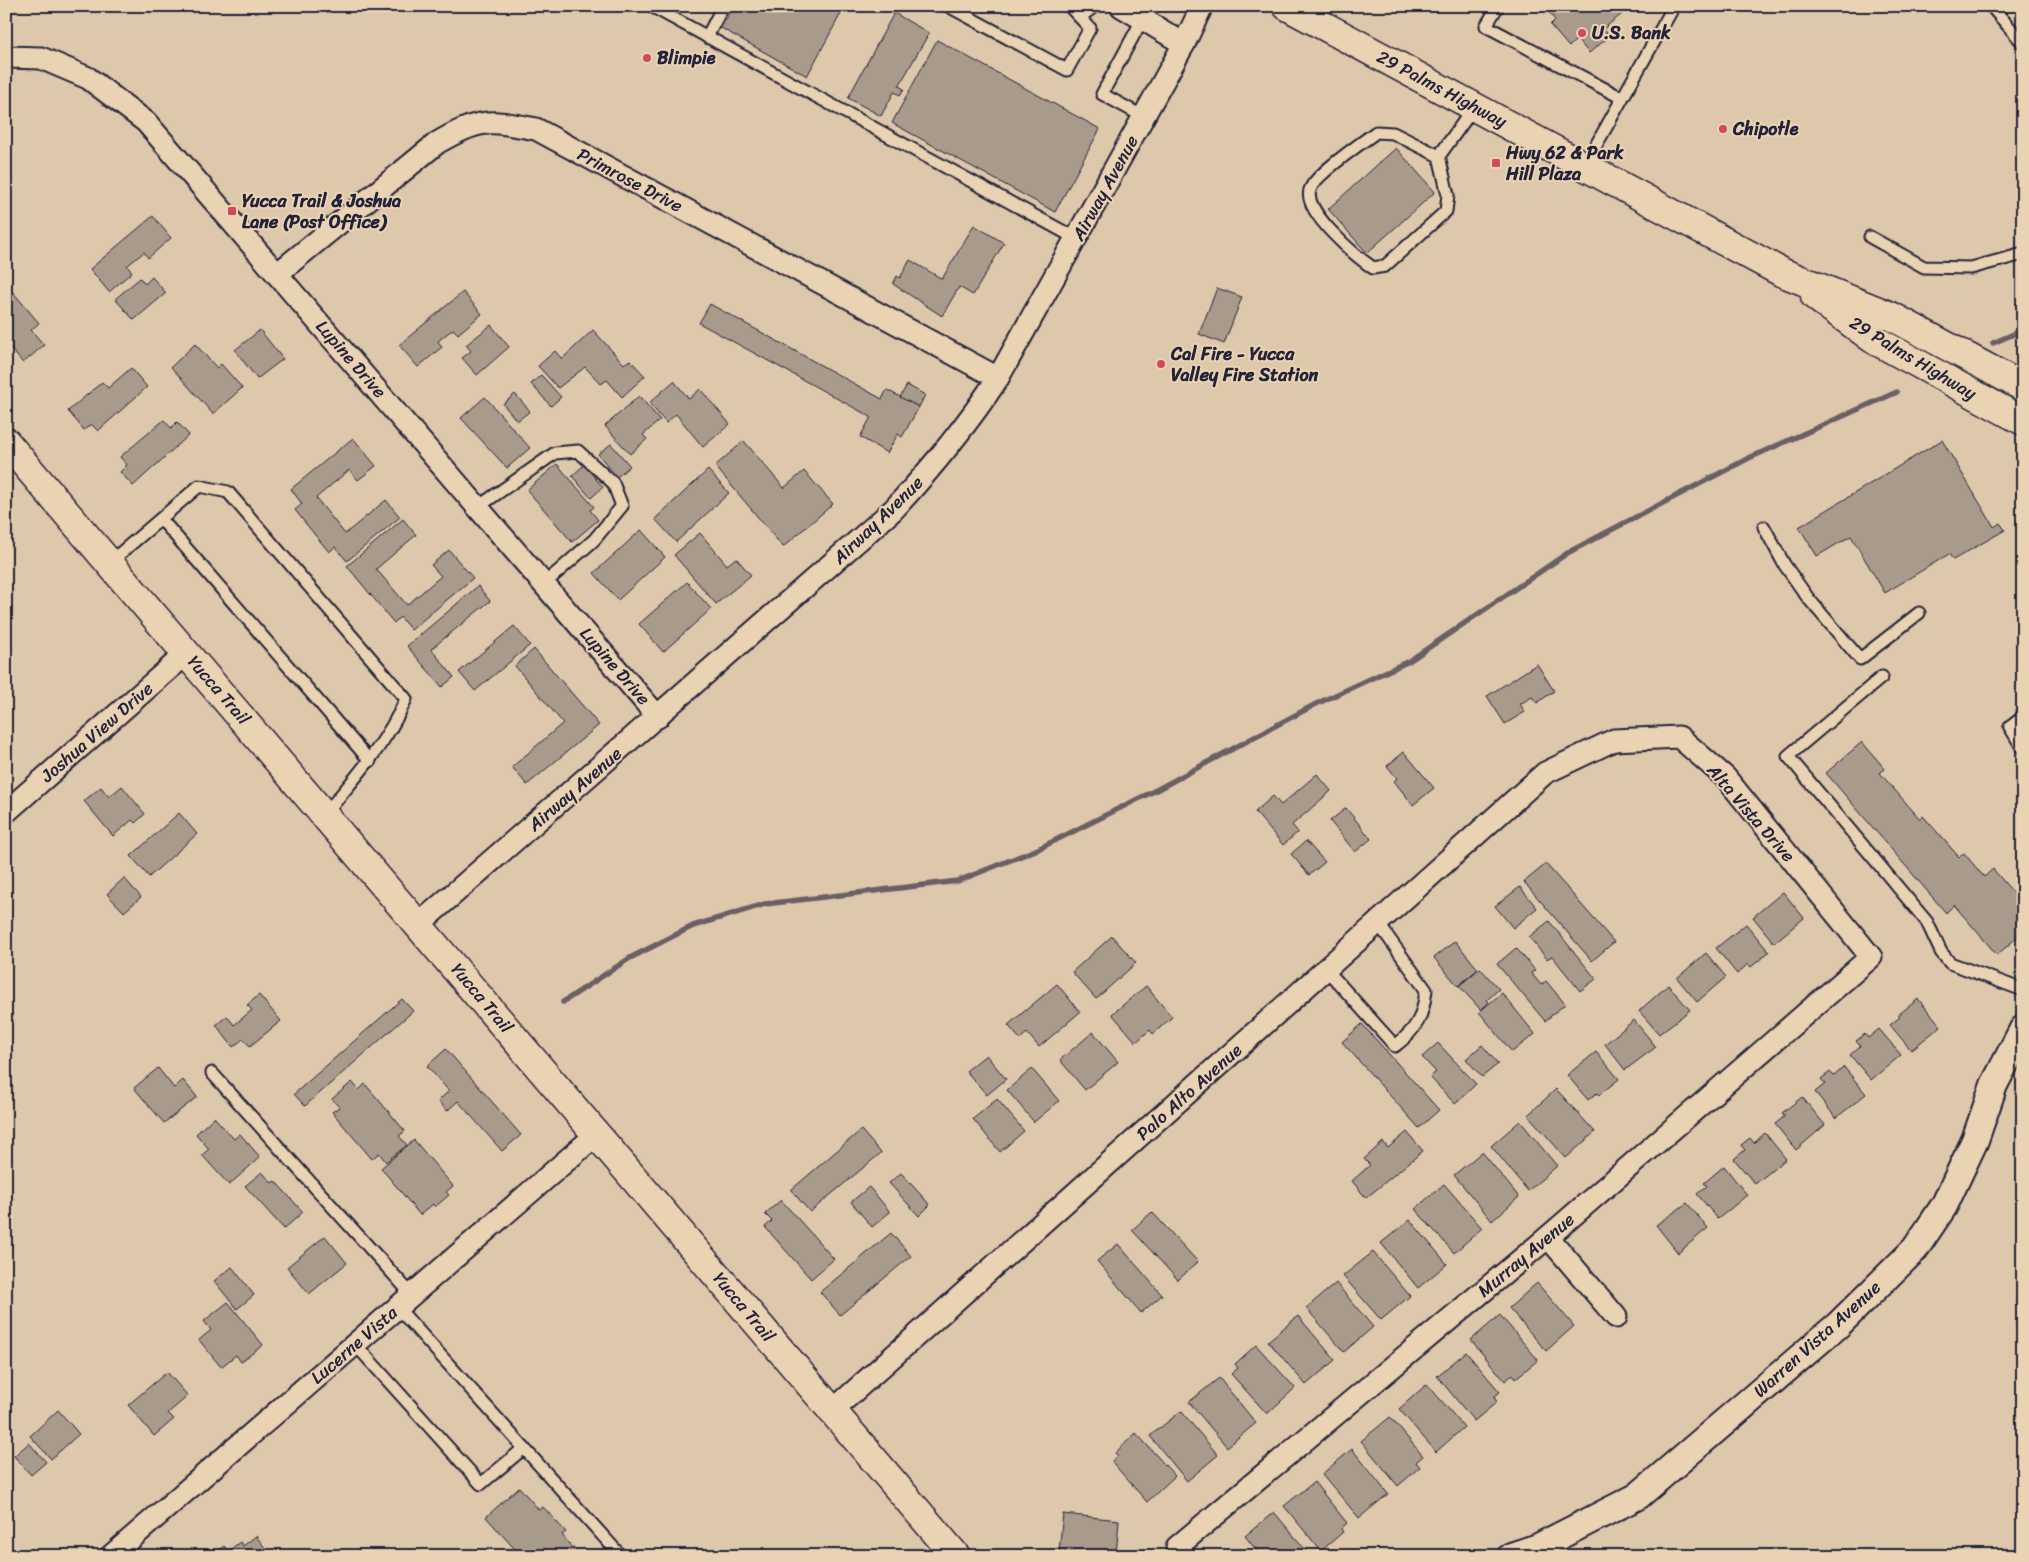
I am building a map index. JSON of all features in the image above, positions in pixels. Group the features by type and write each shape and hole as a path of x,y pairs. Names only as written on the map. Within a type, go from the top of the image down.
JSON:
{"main road":[{"name":"29 Palms Highway","path":"1287,6 1781,272 1893,317 2023,387"},
{"name":"29 Palms Highway","path":"1781,272 1873,339 2023,422"},
{"name":"Yucca Trail","path":"6,442 956,1556"}],"street":[{"path":"1121,6 1184,44"},
{"name":"Airway Avenue","path":"419,924 893,510 968,423 998,378 1077,239 1184,44 1202,6"},
{"name":"Lupine Drive","path":"6,57 41,58 88,78 146,122 658,717"},
{"name":"Primrose Drive","path":"277,274 437,143 464,127 493,121 536,129 998,378"},
{"name":"Joshua View Drive","path":"6,812 187,653"},
{"name":"Alta Vista Drive","path":"1545,773 1614,740 1679,737 1726,778 1870,957"},
{"name":"Palo Alto Avenue","path":"832,1411 1545,773"},
{"name":"Murray Avenue","path":"1177,1547 1548,1237 1870,957"},
{"name":"Warren Vista Avenue","path":"1511,1556 1538,1548 1638,1496 1838,1324 1915,1249 1944,1206 1975,1140 1994,1085 2023,1029"},
{"name":"Lucerne Vista","path":"111,1556 597,1134"},
{"path":"1548,1237 1616,1317"}],"lane":[{"path":"651,6 1077,239"},
{"path":"707,37 723,6"},
{"path":"948,6 1067,70 1090,28 1069,6"},
{"path":"1080,17 1095,6"},
{"path":"1498,6 1486,26 1622,98"},
{"path":"1585,165 1674,6"},
{"path":"1991,6 2023,43"},
{"path":"1142,20 1102,94 1144,117"},
{"path":"1438,156 1475,106"},
{"path":"1376,132 1393,133 1438,156 1448,195 1446,212 1385,266 1373,268 1353,254 1315,212 1309,201 1310,190 1324,173 1376,132"},
{"path":"1870,238 1924,267 1970,268 2023,254"},
{"path":"478,507 555,453 578,451 613,483 622,506 594,540 544,584"},
{"path":"110,562 199,486 228,492 406,699 394,726 370,761 325,814"},
{"path":"161,519 370,761"},
{"path":"1764,527 1784,564 1808,598 1860,659 1919,613"},
{"path":"1882,677 1788,756 1927,922 1941,952 1950,963 2023,990"},
{"path":"2010,728 2023,716"},
{"path":"2010,728 2023,738"},
{"path":"2010,728 2023,749"},
{"path":"1326,969 1395,1046 1406,1037 1421,1018 1426,990 1378,923"},
{"path":"212,1073 404,1301 524,1448 621,1556"},
{"path":"355,1344 481,1484 524,1448"}],"building":[{"path":"733,6 845,6 807,76 721,28"},
{"name":"U.S. Bank","path":"1544,6 1615,6 1622,14 1603,29 1610,36 1589,53 1577,39 1569,47 1550,25 1555,20"},
{"path":"894,13 929,33 899,86 904,89 900,95 894,92 881,116 848,98"},
{"path":"937,40 1100,129 1055,212 892,123"},
{"path":"1396,148 1435,192 1367,253 1328,209"},
{"path":"153,216 171,238 148,258 144,252 127,266 132,272 109,292 90,269"},
{"path":"974,225 1004,243 973,295 959,287 942,316 893,284 897,276 900,278 910,260 942,279"},
{"path":"152,277 166,293 134,320 115,299 140,278 145,284"},
{"path":"1217,288 1242,297 1224,344 1199,334"},
{"path":"12,291 39,323 31,330 44,345 23,363 6,343 6,328 9,325 6,321 6,296"},
{"path":"463,292 482,314 458,334 453,329 438,341 442,347 418,367 399,345"},
{"path":"710,304 882,399 887,390 919,407 902,437 898,434 887,453 860,437 871,417 699,323"},
{"path":"491,325 509,347 477,375 462,358 471,351 466,345"},
{"path":"260,330 283,359 257,379 235,350"},
{"path":"593,330 624,364 630,360 645,376 622,397 607,380 601,384 585,367 558,388 538,366 555,351 562,359"},
{"path":"195,344 217,368 221,364 242,388 213,414 171,367"},
{"path":"131,368 147,387 98,431 91,424 84,430 68,411 102,382 108,388"},
{"path":"541,375 561,397 551,406 531,384"},
{"path":"674,381 689,399 700,389 730,424 703,447 676,414 666,423 649,403"},
{"path":"907,385 925,395 919,407 900,397"},
{"path":"515,394 530,411 517,421 503,404"},
{"path":"639,396 660,420 643,435 647,439 630,454 605,426"},
{"path":"485,397 530,448 507,468 461,418"},
{"path":"164,420 171,428 177,422 189,435 133,486 120,472 127,465 120,457"},
{"path":"353,438 376,466 358,480 349,470 316,498 345,534 386,500 400,517 347,561 335,547 329,552 295,510 302,504 291,489"},
{"path":"1942,440 1994,527 2000,523 2005,530 1953,560 1949,554 1885,593 1851,536 1817,556 1799,527"},
{"path":"744,441 784,488 804,471 833,504 783,547 715,466"},
{"path":"611,444 630,466 617,477 598,454"},
{"path":"557,464 594,507 590,510 598,520 572,542 527,490"},
{"path":"584,465 603,487 591,498 572,476"},
{"path":"708,470 729,493 676,542 655,519"},
{"path":"403,519 416,535 376,569 407,605 441,576 431,565 449,550 473,578 411,630 400,617 394,623 347,566"},
{"path":"641,530 665,557 618,600 594,573"},
{"path":"700,533 727,565 736,558 751,575 716,604 674,555"},
{"path":"687,582 711,609 663,652 639,624"},
{"path":"478,586 490,601 431,649 454,677 442,687 407,646"},
{"path":"514,626 530,645 475,691 459,672"},
{"path":"534,649 599,725 527,785 512,767 563,723 515,666"},
{"path":"1537,664 1554,691 1537,703 1532,697 1520,704 1525,712 1505,724 1487,696"},
{"path":"1862,742 1885,769 1880,773 1920,819 1923,816 1959,857 1964,853 1984,877 1993,869 2023,904 2023,932 1997,955 1954,905 1946,913 1826,773"},
{"path":"1404,752 1434,788 1413,805 1394,781 1397,778 1387,766"},
{"path":"1317,774 1331,791 1292,825 1298,832 1283,845 1255,812 1273,796 1281,805"},
{"path":"122,786 145,814 135,823 132,820 113,836 84,801 101,787 109,797"},
{"path":"1346,808 1371,839 1355,852 1330,821"},
{"path":"179,813 197,834 149,877 131,856"},
{"path":"1306,841 1325,862 1309,875 1291,854"},
{"path":"1546,864 1614,942 1592,961 1524,882"},
{"path":"124,878 141,897 124,912 107,894"},
{"path":"1520,887 1537,908 1513,928 1495,906"},
{"path":"1783,892 1804,918 1774,943 1753,917"},
{"path":"1549,921 1596,979 1580,991 1552,956 1547,959 1529,937"},
{"path":"1746,924 1769,952 1751,967 1748,964 1737,974 1716,948"},
{"path":"1112,936 1136,963 1096,999 1072,972"},
{"path":"1455,941 1478,969 1458,986 1434,958"},
{"path":"1516,948 1535,970 1531,973 1541,985 1546,981 1565,1004 1545,1021 1497,964"},
{"path":"1706,953 1726,977 1697,1002 1677,978"},
{"path":"1480,968 1499,989 1487,1000 1489,1002 1481,1010 1459,986"},
{"path":"1057,984 1080,1012 1039,1047 1027,1033 1020,1039 1008,1025"},
{"path":"1668,985 1690,1010 1659,1034 1639,1011"},
{"path":"1146,986 1172,1017 1153,1034 1150,1030 1136,1042 1112,1014"},
{"path":"1502,993 1535,1034 1512,1052 1479,1012"},
{"path":"259,995 281,1021 250,1046 243,1039 233,1047 216,1025 227,1016 234,1025 252,1010 247,1005"},
{"path":"402,999 413,1011 305,1106 294,1094"},
{"path":"1918,999 1941,1026 1911,1050 1890,1025 1900,1017 1898,1015"},
{"path":"1634,1020 1656,1047 1625,1070 1605,1044"},
{"path":"1362,1024 1439,1110 1419,1128 1342,1042"},
{"path":"1879,1029 1901,1055 1871,1080 1850,1055 1860,1046 1856,1041 1865,1034 1868,1038"},
{"path":"1093,1032 1118,1062 1085,1090 1060,1060"},
{"path":"1438,1043 1476,1084 1455,1104 1430,1077 1436,1072 1422,1057"},
{"path":"1482,1045 1498,1064 1482,1077 1466,1059"},
{"path":"446,1049 521,1135 502,1151 458,1101 447,1111 438,1101 449,1091 427,1066"},
{"path":"1596,1052 1619,1079 1599,1095 1597,1093 1588,1100 1567,1075"},
{"path":"986,1055 1006,1079 987,1095 966,1071"},
{"path":"1844,1067 1866,1094 1836,1118 1815,1092 1825,1084 1821,1079 1830,1072 1834,1076"},
{"path":"158,1068 174,1088 183,1080 197,1097 164,1123 134,1088"},
{"path":"1032,1069 1059,1101 1034,1122 1007,1090"},
{"path":"352,1082 359,1090 365,1084 405,1131 399,1136 407,1145 386,1162 379,1153 372,1159 332,1112 339,1107 332,1099"},
{"path":"1556,1089 1595,1132 1566,1158 1528,1115"},
{"path":"1802,1097 1825,1125 1796,1150 1775,1124 1785,1116 1782,1113"},
{"path":"997,1099 1024,1131 1000,1152 973,1119"},
{"path":"214,1117 234,1139 240,1134 260,1157 229,1185 202,1155 209,1149 196,1134"},
{"path":"1520,1121 1557,1166 1528,1191 1491,1146"},
{"path":"861,1130 881,1153 810,1212 791,1190"},
{"path":"1407,1132 1423,1151 1366,1198 1352,1181 1370,1165 1364,1159 1383,1142 1388,1148"},
{"path":"1765,1133 1786,1159 1755,1184 1734,1159 1745,1150 1741,1145 1750,1138 1754,1143"},
{"path":"414,1140 453,1186 446,1192 449,1195 435,1207 433,1204 420,1215 381,1168"},
{"path":"1482,1152 1519,1197 1492,1221 1454,1175"},
{"path":"1724,1166 1747,1195 1718,1219 1697,1194 1707,1186 1704,1183"},
{"path":"262,1172 272,1183 275,1181 303,1212 284,1229 245,1186"},
{"path":"901,1173 930,1205 919,1216 889,1183"},
{"path":"1444,1184 1482,1228 1454,1253 1415,1209"},
{"path":"869,1187 890,1212 872,1227 851,1202"},
{"path":"781,1200 834,1259 811,1279 765,1227 772,1221 765,1214"},
{"path":"1687,1203 1708,1228 1678,1253 1656,1225"},
{"path":"1152,1212 1198,1262 1178,1280 1132,1230"},
{"path":"1410,1220 1447,1264 1418,1288 1381,1243"},
{"path":"891,1233 911,1256 840,1315 820,1292"},
{"path":"325,1236 347,1263 309,1294 287,1267"},
{"path":"1118,1244 1162,1295 1141,1313 1097,1261"},
{"path":"1373,1252 1410,1296 1381,1320 1343,1276"},
{"path":"232,1267 254,1295 237,1309 214,1281"},
{"path":"1336,1283 1373,1327 1344,1352 1306,1308"},
{"path":"1537,1283 1574,1326 1546,1351 1509,1308"},
{"path":"228,1302 263,1345 241,1362 236,1355 221,1367 199,1340 211,1330 204,1321"},
{"path":"1500,1315 1538,1360 1516,1378 1513,1374 1505,1381 1471,1340"},
{"path":"1298,1316 1335,1360 1306,1385 1268,1341"},
{"path":"1256,1345 1295,1388 1267,1414 1231,1374 1238,1368 1235,1364"},
{"path":"1466,1352 1500,1392 1494,1397 1497,1402 1474,1421 1437,1376"},
{"path":"167,1372 188,1396 168,1413 174,1419 154,1436 128,1405"},
{"path":"1219,1378 1256,1423 1227,1447 1189,1402"},
{"path":"1427,1384 1464,1427 1436,1452 1399,1409"},
{"path":"58,1410 79,1434 51,1459 30,1436"},
{"path":"1181,1411 1218,1455 1187,1481 1150,1436"},
{"path":"1390,1417 1423,1456 1416,1462 1420,1467 1398,1486 1361,1441"},
{"path":"1136,1433 1175,1476 1147,1502 1112,1462 1118,1456 1115,1453"},
{"path":"29,1443 46,1462 31,1475 14,1456"},
{"path":"1352,1449 1388,1494 1359,1518 1322,1474"},
{"path":"1314,1482 1347,1523 1341,1529 1343,1532 1321,1551 1284,1506"},
{"path":"519,1487 539,1510 543,1507 566,1532 562,1535 580,1556 521,1556 486,1517"},
{"path":"1274,1512 1309,1554 1307,1556 1261,1556 1245,1536"},
{"path":"1063,1514 1119,1520 1116,1556 1059,1551"},
{"path":"256,1536 269,1553 265,1556 212,1556 224,1546 228,1551 240,1542 243,1546"},
{"path":"763,1547 771,1556 754,1556"}],"waterway":[{"path":"1993,343 2023,330"},
{"path":"563,1002 630,958 693,926 765,904 958,881 1038,849 1158,789 1316,704 1409,661 1569,552 1749,458 1897,392"}],"place":[{"name":"U.S. Bank","path":"1582,33"},
{"name":"Blimpie","path":"647,58"},
{"name":"Chipotle","path":"1723,129"},
{"name":"Hwy 62 & Park Hill Plaza","path":"1496,163"},
{"name":"Yucca Trail & Joshua Lane (Post Office)","path":"232,211"},
{"name":"Cal Fire - Yucca Valley Fire Station","path":"1161,364"}]}
